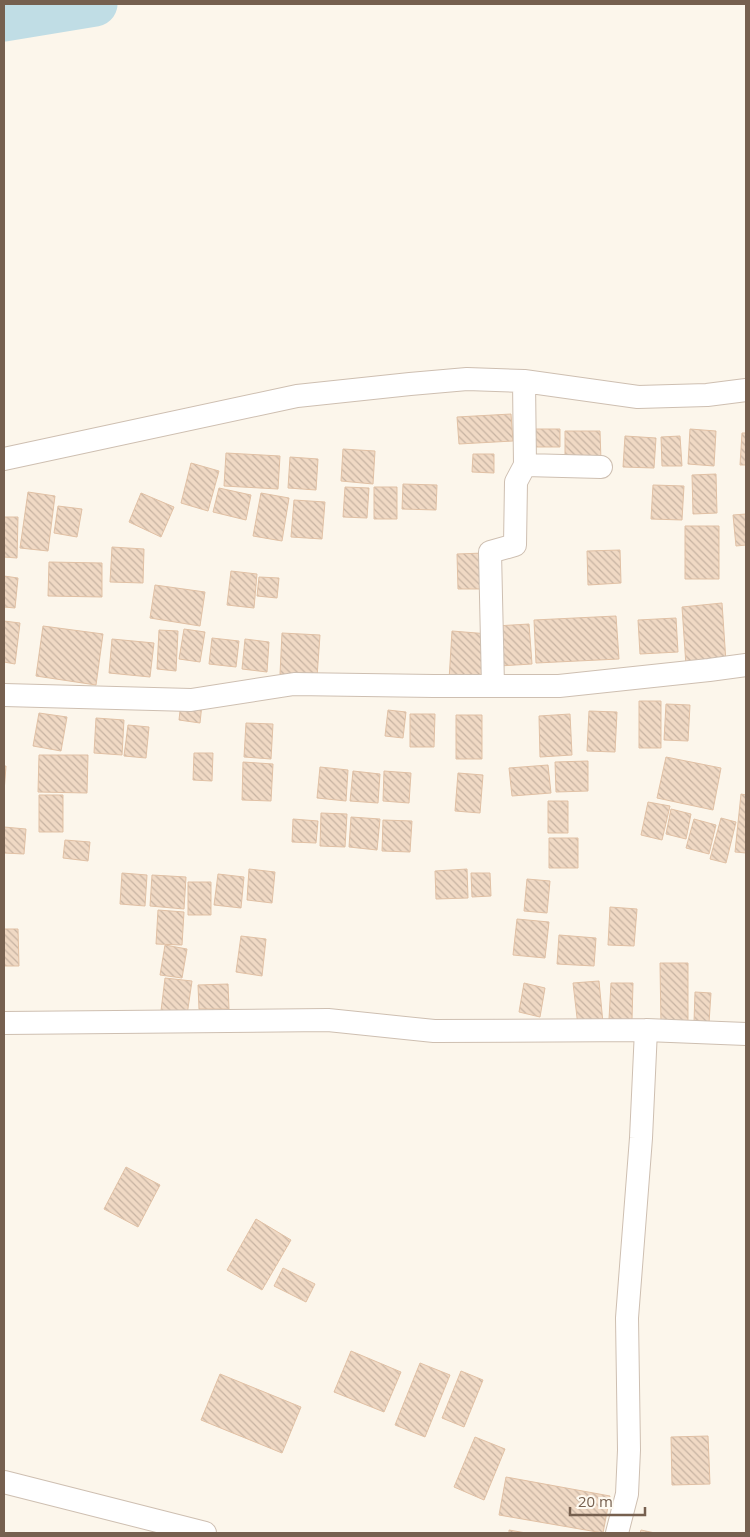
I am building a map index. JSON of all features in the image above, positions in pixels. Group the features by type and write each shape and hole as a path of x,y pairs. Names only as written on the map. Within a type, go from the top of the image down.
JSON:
{"street":[{"path":"4,459 297,396 467,379 524,381 638,397 707,395 746,390"},
{"path":"493,686 490,552 515,545 516,482 525,465 524,381"},
{"path":"525,465 601,467"},
{"path":"4,695 191,700 294,684 559,686 709,670 746,664"},
{"path":"4,1023 328,1020 434,1032 646,1030 746,1034"},
{"path":"617,1533 627,1494 630,1450 627,1318 641,1138 646,1030"},
{"path":"4,1482 205,1533"}],"building":[{"path":"511,414 513,441 459,444 457,417"},
{"path":"533,429 560,429 560,447 533,447"},
{"path":"690,429 716,431 714,466 688,464"},
{"path":"565,431 600,431 601,461 565,462"},
{"path":"742,433 746,433 746,465 740,465"},
{"path":"625,436 656,438 654,468 623,467"},
{"path":"680,436 682,466 662,466 661,437"},
{"path":"343,449 375,451 373,484 341,481"},
{"path":"226,453 280,456 278,489 224,486"},
{"path":"473,454 494,454 494,473 472,472"},
{"path":"290,457 318,459 316,490 288,488"},
{"path":"191,463 219,471 208,511 181,503"},
{"path":"716,474 717,513 693,514 692,475"},
{"path":"403,484 437,485 436,510 402,509"},
{"path":"653,485 684,486 682,520 651,519"},
{"path":"345,487 369,488 367,518 343,517"},
{"path":"374,487 397,487 397,519 374,519"},
{"path":"219,488 251,495 246,520 213,512"},
{"path":"28,492 55,496 48,551 20,548"},
{"path":"141,493 174,507 161,537 129,522"},
{"path":"261,493 289,498 282,541 253,536"},
{"path":"294,500 325,502 322,539 291,537"},
{"path":"58,506 82,509 77,537 54,533"},
{"path":"746,514 746,545 736,546 733,515"},
{"path":"4,517 18,517 17,558 4,557"},
{"path":"685,526 719,526 719,579 685,579"},
{"path":"112,547 144,549 143,583 110,582"},
{"path":"620,550 621,583 588,585 587,551"},
{"path":"484,553 485,589 458,589 457,554"},
{"path":"49,562 102,563 102,597 48,596"},
{"path":"231,571 257,574 254,608 227,605"},
{"path":"4,576 18,578 15,608 4,607"},
{"path":"259,577 279,578 277,598 257,596"},
{"path":"155,585 205,592 200,626 150,618"},
{"path":"722,603 726,662 686,666 682,607"},
{"path":"616,616 619,659 536,663 534,620"},
{"path":"676,618 678,652 640,654 638,620"},
{"path":"4,621 20,623 15,664 4,662"},
{"path":"529,624 532,664 499,666 496,626"},
{"path":"43,626 103,634 96,685 36,676"},
{"path":"184,629 205,632 200,662 179,659"},
{"path":"159,630 178,631 176,671 157,669"},
{"path":"452,631 489,634 486,682 449,680"},
{"path":"282,633 320,635 317,677 280,674"},
{"path":"212,638 239,641 236,667 209,664"},
{"path":"112,639 154,643 150,677 109,673"},
{"path":"245,639 269,642 267,672 242,669"},
{"path":"639,701 661,701 661,748 639,748"},
{"path":"181,702 202,704 200,723 179,720"},
{"path":"666,704 690,705 688,741 664,740"},
{"path":"388,710 406,712 403,738 385,736"},
{"path":"589,711 617,712 615,752 587,751"},
{"path":"39,713 67,717 61,751 33,746"},
{"path":"410,714 435,714 434,747 410,747"},
{"path":"570,714 572,755 540,757 539,716"},
{"path":"456,715 482,715 482,759 456,759"},
{"path":"96,718 124,720 122,755 94,753"},
{"path":"246,723 273,724 271,759 244,757"},
{"path":"128,725 149,727 146,758 124,756"},
{"path":"194,753 213,753 212,781 193,780"},
{"path":"39,755 88,755 87,793 38,792"},
{"path":"666,757 721,768 713,810 657,798"},
{"path":"588,761 588,791 556,792 555,762"},
{"path":"243,762 273,764 271,801 242,800"},
{"path":"548,765 551,793 512,796 509,768"},
{"path":"4,766 6,766 4,792"},
{"path":"320,767 348,770 346,801 317,798"},
{"path":"353,771 380,774 378,803 350,801"},
{"path":"384,771 411,773 409,803 383,801"},
{"path":"458,773 483,775 480,813 455,811"},
{"path":"741,794 746,795 746,853 735,852"},
{"path":"39,795 63,795 63,832 39,832"},
{"path":"548,801 568,801 568,833 548,833"},
{"path":"648,802 670,806 662,840 641,835"},
{"path":"671,809 691,814 686,839 666,834"},
{"path":"321,813 347,814 345,847 320,846"},
{"path":"351,817 380,819 377,850 349,847"},
{"path":"721,818 736,822 726,863 710,859"},
{"path":"293,819 318,821 316,843 292,842"},
{"path":"694,819 716,825 709,854 686,848"},
{"path":"383,820 412,821 410,852 382,851"},
{"path":"4,827 26,829 24,854 4,853"},
{"path":"549,838 578,838 578,868 549,868"},
{"path":"65,840 90,842 88,861 63,858"},
{"path":"249,869 275,872 272,903 247,900"},
{"path":"467,869 468,898 436,899 435,871"},
{"path":"122,873 147,875 145,906 120,904"},
{"path":"471,873 490,873 491,896 472,897"},
{"path":"218,874 244,877 241,908 214,905"},
{"path":"152,875 186,877 184,909 150,906"},
{"path":"527,879 550,881 547,913 524,911"},
{"path":"188,882 211,882 211,915 188,915"},
{"path":"610,907 637,909 634,946 608,945"},
{"path":"158,910 184,912 182,945 156,944"},
{"path":"517,919 549,922 545,958 513,955"},
{"path":"4,929 18,929 19,966 4,966"},
{"path":"559,935 596,938 594,966 557,964"},
{"path":"241,936 266,939 262,976 236,972"},
{"path":"165,945 187,949 182,978 160,975"},
{"path":"660,963 688,963 688,1026 661,1026"},
{"path":"165,978 192,981 186,1022 160,1019"},
{"path":"599,981 603,1023 578,1026 573,983"},
{"path":"524,983 545,988 540,1017 519,1012"},
{"path":"611,983 633,983 632,1020 609,1019"},
{"path":"228,984 229,1009 199,1009 198,985"},
{"path":"695,992 711,993 709,1023 694,1022"},
{"path":"126,1167 160,1185 138,1227 104,1209"},
{"path":"256,1219 291,1240 262,1290 227,1270"},
{"path":"283,1268 315,1284 306,1302 274,1286"},
{"path":"351,1351 401,1372 384,1412 334,1392"},
{"path":"420,1363 450,1375 425,1437 395,1425"},
{"path":"461,1371 483,1380 464,1427 442,1418"},
{"path":"220,1374 301,1407 282,1453 201,1420"},
{"path":"708,1436 710,1484 672,1485 671,1437"},
{"path":"475,1437 505,1449 484,1500 454,1487"},
{"path":"506,1477 610,1496 603,1533 499,1515"},
{"path":"509,1530 526,1533 509,1533"},
{"path":"641,1530 655,1533 640,1533"}],"waterway":[{"path":"4,19 95,4"}]}
